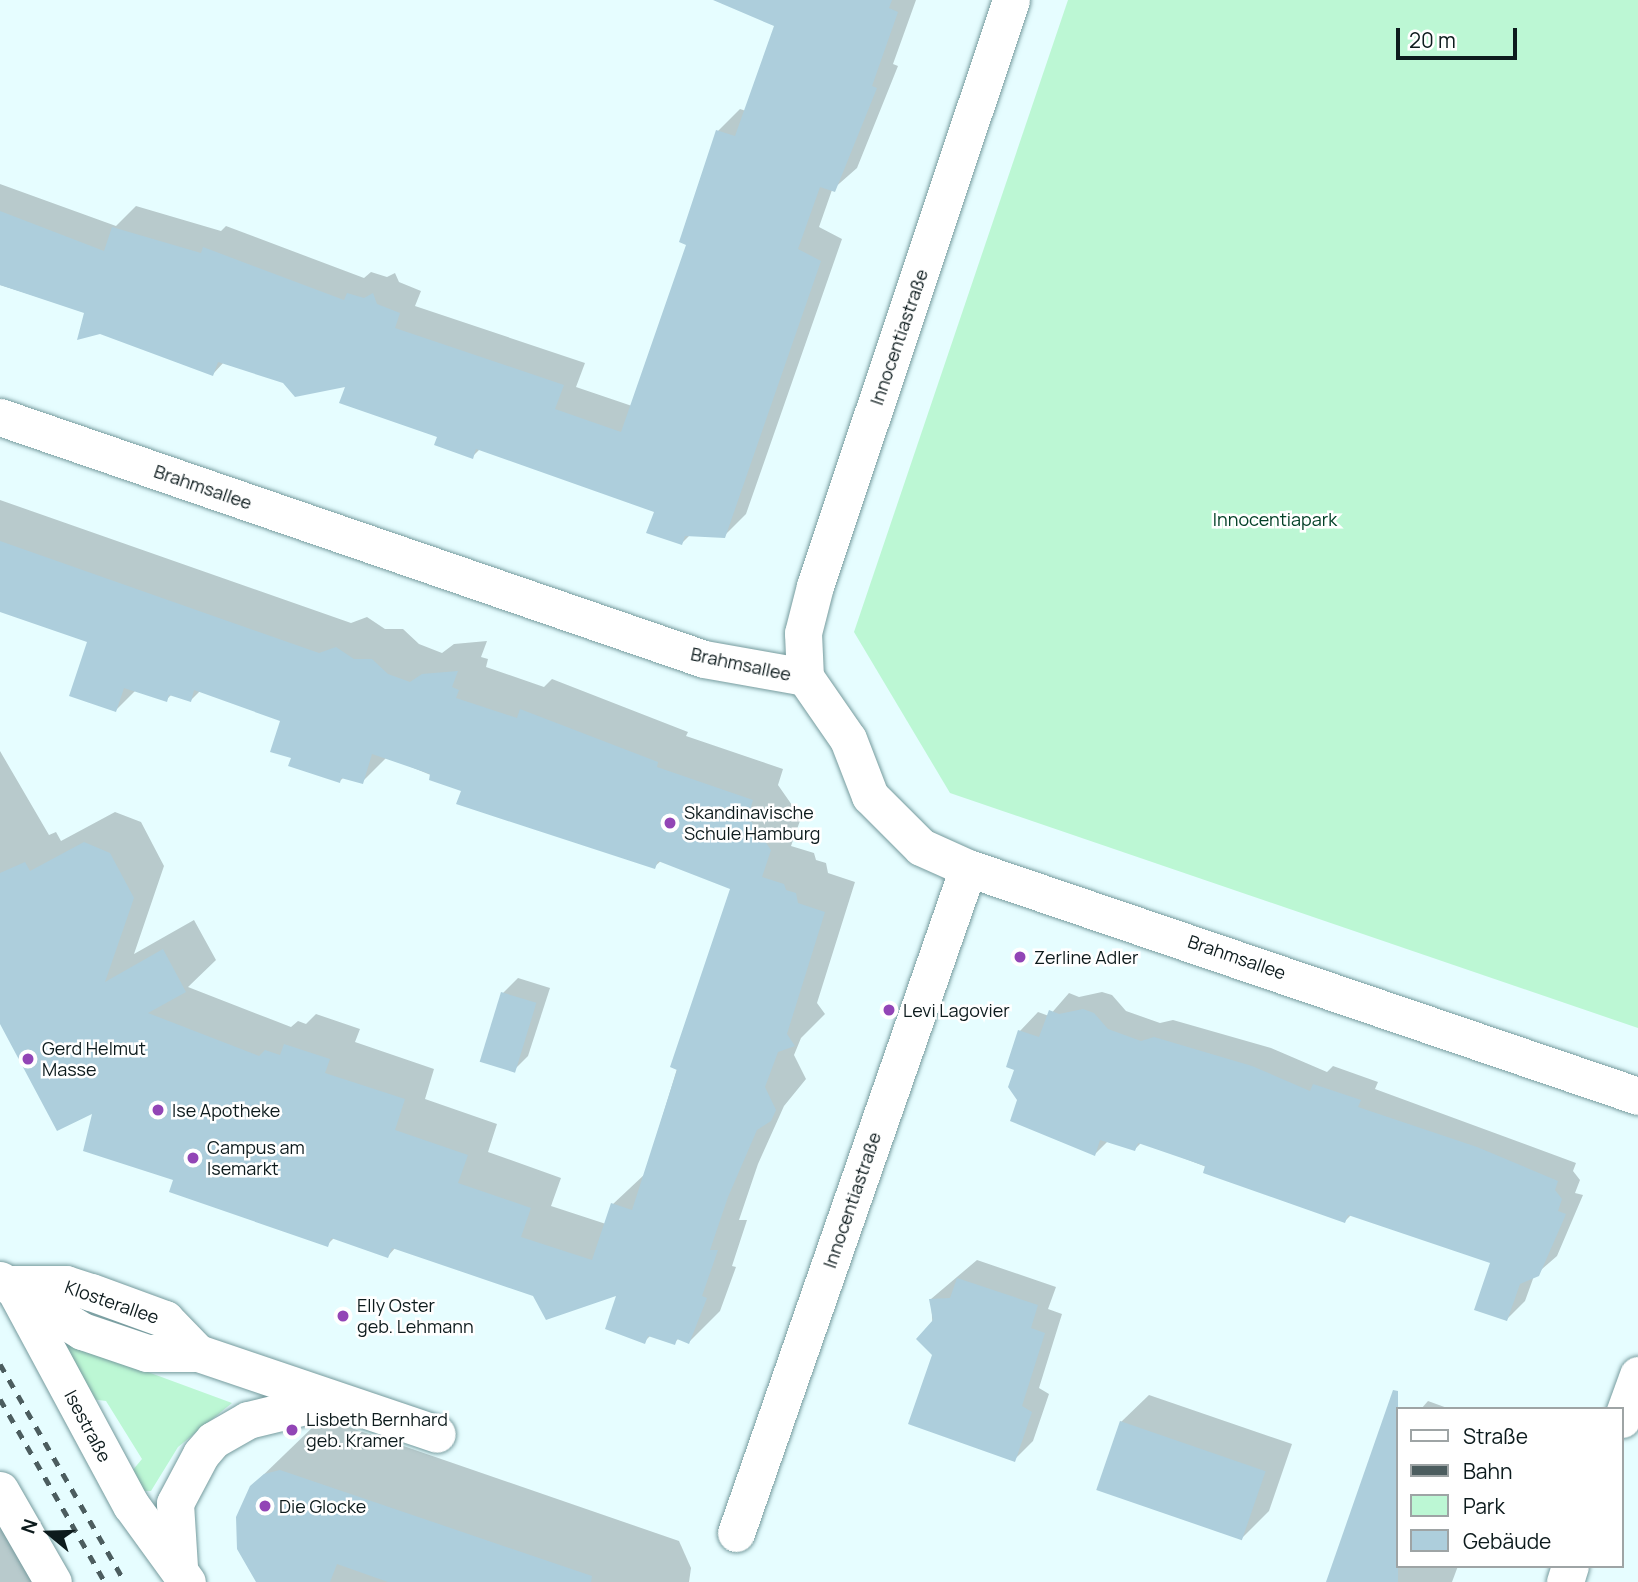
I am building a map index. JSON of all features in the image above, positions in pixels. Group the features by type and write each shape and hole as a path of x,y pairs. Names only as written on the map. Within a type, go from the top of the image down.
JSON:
{"street":[{"name":"Innocentiastraße","path":"805,677 803,633 816,586 1012,0"},
{"name":"Brahmsallee","path":"0,417 704,659 805,677 848,739 870,796 894,825 921,847 968,868 1638,1096"},
{"name":"Innocentiastraße","path":"736,1533 968,868"},
{"name":"Klosterallee","path":"4,1276 66,1284 92,1292 165,1319 198,1353 437,1434"},
{"name":"Isestraße","path":"4,1276 131,1505 183,1575"},
{"path":"1624,1414 1638,1375"},
{"path":"183,1575 175,1503 201,1454 213,1440 248,1420 333,1399"},
{"path":"0,1490 53,1582"}],"green space":[{"name":"Innocentiapark","path":"1068,0 1638,0 1638,1028 950,793 854,632"},
{"path":"61,1340 232,1403 178,1447 151,1491 144,1491 132,1471 142,1459 106,1401 91,1399"}],"building":[{"path":"713,0 892,0 889,8 898,12 872,86 877,88 835,192 820,187 798,249 821,261 725,538 685,536 682,545 646,533 654,512 476,449 473,459 434,445 437,437 339,403 345,387 295,397 283,383 218,362 213,376 100,334 77,340 84,313 0,285 0,211 104,251 112,227 201,253 203,247 344,300 347,293 364,298 373,293 377,304 400,313 395,328 564,385 555,409 621,432 686,245 679,242 716,130 735,136 774,26"},
{"path":"0,541 319,653 336,647 354,659 372,659 388,674 410,682 422,674 458,671 452,687 459,690 456,698 517,718 520,709 658,762 657,767 753,800 748,817 771,850 762,877 784,884 786,890 796,893 798,903 825,912 787,1034 795,1046 778,1052 765,1087 776,1110 771,1121 757,1130 728,1197 710,1250 718,1250 702,1296 707,1298 689,1344 677,1339 675,1345 648,1336 645,1344 605,1329 616,1296 546,1320 533,1296 392,1248 388,1258 331,1238 328,1247 169,1192 173,1180 83,1151 92,1114 57,1131 0,1024 0,873 25,862 30,871 84,842 110,853 134,898 105,982 163,949 186,992 148,1013 259,1056 265,1050 280,1055 284,1044 330,1059 325,1073 405,1099 395,1130 468,1155 458,1183 531,1208 521,1237 592,1260 611,1203 632,1210 677,1070 670,1067 730,889 658,861 655,869 456,804 461,791 429,780 430,774 372,754 363,784 341,778 340,783 288,766 291,758 270,752 280,721 194,690 191,702 169,695 167,702 124,688 116,712 69,696 87,642 0,612"},
{"path":"501,992 536,1003 515,1073 480,1062"},
{"path":"1083,1009 1094,1013 1108,1029 1141,1041 1154,1037 1252,1066 1310,1091 1313,1084 1361,1100 1358,1107 1477,1147 1558,1181 1555,1190 1562,1199 1558,1211 1566,1214 1539,1276 1520,1284 1507,1321 1474,1310 1490,1263 1348,1215 1345,1223 1203,1173 1205,1166 1138,1143 1135,1151 1100,1140 1095,1156 1010,1121 1017,1100 1008,1087 1014,1070 1006,1067 1018,1030 1039,1037 1049,1010 1059,1014"},
{"path":"957,1278 1038,1305 1031,1328 1045,1333 1022,1406 1032,1412 1015,1462 908,1424 932,1355 916,1339 933,1320 929,1299 950,1298"},
{"path":"1393,1390 1398,1391 1398,1582 1326,1582"},
{"path":"1120,1421 1266,1471 1242,1540 1096,1490"},
{"path":"280,1470 592,1576 591,1582 388,1582 337,1564 330,1582 256,1582 237,1549 236,1517 250,1486 264,1474"}],"railway":[{"path":"0,1364 125,1582"},
{"path":"0,1399 105,1582"}],"place":[{"name":"Skandinavische Schule Hamburg","path":"670,823"},
{"name":"Zerline Adler","path":"1020,957"},
{"name":"Levi Lagovier","path":"889,1010"},
{"name":"Gerd Helmut Masse","path":"28,1059"},
{"name":"Ise Apotheke","path":"158,1110"},
{"name":"Campus am Isemarkt","path":"193,1158"},
{"name":"Elly Oster geb. Lehmann","path":"343,1316"},
{"name":"Lisbeth Bernhard geb. Kramer","path":"292,1430"},
{"name":"Die Glocke","path":"265,1506"}]}
